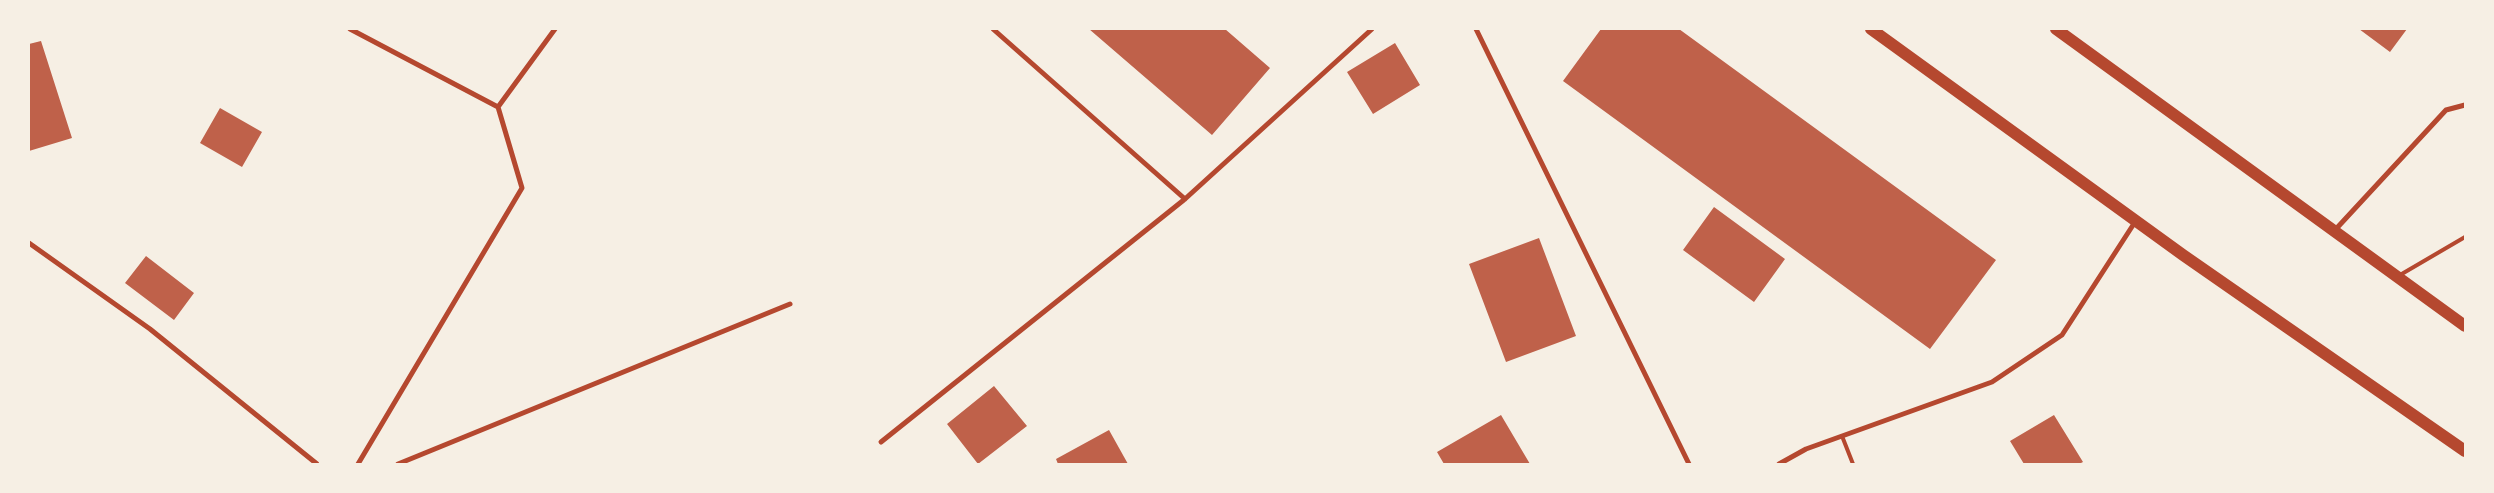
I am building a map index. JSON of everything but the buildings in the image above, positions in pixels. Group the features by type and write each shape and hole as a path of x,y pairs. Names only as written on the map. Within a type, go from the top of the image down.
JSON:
{"main road":[{"path":"1871,29 2136,221 2465,451"},
{"path":"2056,29 2465,326"}],"street":[{"path":"350,29 498,107 522,188 358,464"},
{"path":"498,107 555,29"},
{"path":"993,29 1185,199"},
{"path":"881,442 1185,199 1372,29"},
{"path":"1476,29 1689,464"},
{"path":"2335,230 2446,110 2465,105"},
{"path":"1779,464 1806,449 1992,382 2062,335 2136,221"},
{"path":"29,242 150,329 317,464"},
{"path":"398,464 790,304"}],"lane":[{"path":"2398,276 2465,237"},
{"path":"1842,436 1853,464"}]}
